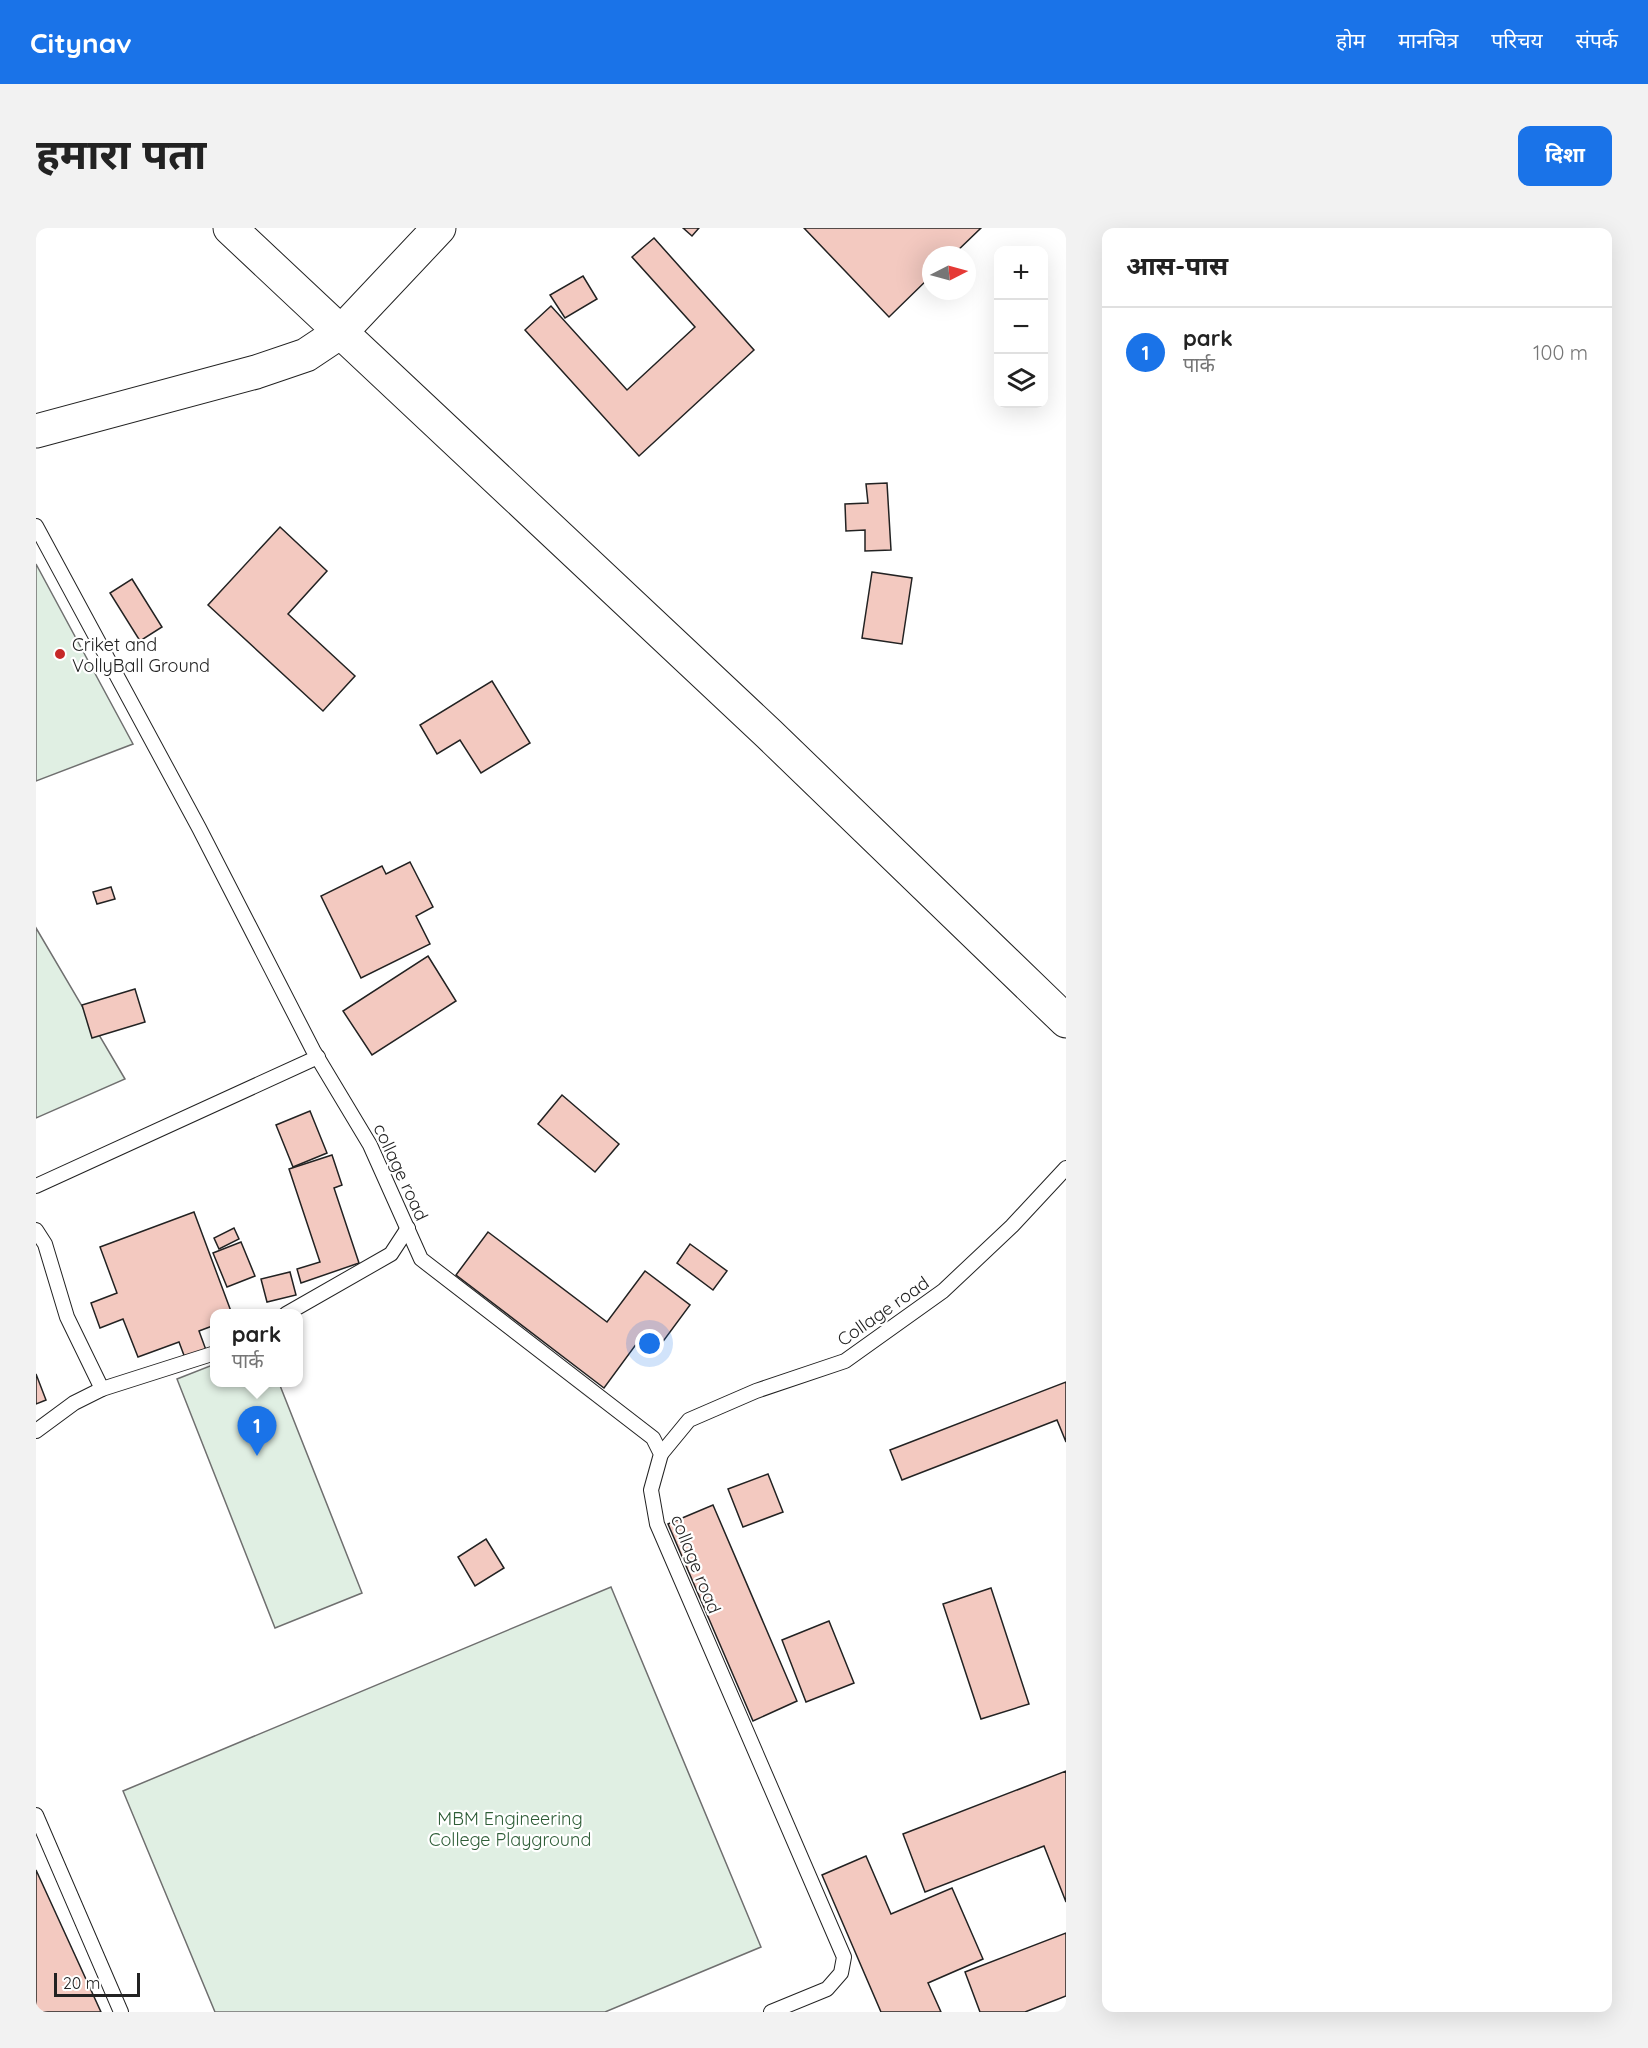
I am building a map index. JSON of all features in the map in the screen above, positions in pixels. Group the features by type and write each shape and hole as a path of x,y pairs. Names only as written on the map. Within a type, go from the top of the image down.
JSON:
{"street":[{"path":"230,228 769,734 1066,1021"},
{"path":"36,431 256,372 306,355 342,331 439,228"}],"lane":[{"name":"collage road","path":"36,526 199,828 318,1057 370,1145 421,1259 653,1438 661,1454 651,1490 657,1524 844,1957 841,1973 827,1989 771,2012"},
{"path":"36,1185 318,1057"},
{"name":"Collage road","path":"661,1454 689,1420 756,1391 845,1361 943,1291 1012,1226 1066,1168"},
{"path":"295,1309 392,1254 408,1228"},
{"path":"36,1230 45,1244 67,1317 102,1389"},
{"path":"36,1431 74,1403 102,1389 210,1355"},
{"path":"36,1815 121,2012"}],"green space":[{"name":"Criket and VollyBall Ground","path":"36,564 133,744 36,781"},
{"path":"36,928 125,1079 36,1118"},
{"path":"210,1366 210,1387 281,1387 362,1593 275,1628 177,1379"},
{"name":"MBM Engineering College Playground","path":"611,1587 761,1947 605,2012 215,2012 123,1791"}],"building":[{"path":"683,228 699,228 692,236"},
{"path":"804,228 981,228 962,246 922,246 922,285 889,317"},
{"path":"654,238 754,350 639,456 525,330 551,306 627,390 695,327 632,257"},
{"path":"583,276 597,299 565,318 550,295"},
{"path":"887,483 891,550 865,551 865,530 846,531 845,504 868,503 866,484"},
{"path":"280,527 327,571 288,614 355,676 323,711 208,605"},
{"path":"872,572 912,578 902,644 862,638"},
{"path":"132,579 162,627 140,641 110,593"},
{"path":"492,681 530,743 481,773 460,740 437,754 420,725"},
{"path":"410,862 433,907 416,916 430,944 361,978 321,896 382,866 386,874"},
{"path":"111,887 115,899 97,904 93,892"},
{"path":"428,956 456,1001 372,1055 343,1011"},
{"path":"135,989 145,1022 92,1038 82,1005"},
{"path":"562,1095 619,1144 595,1172 538,1124"},
{"path":"310,1111 327,1153 293,1167 276,1125"},
{"path":"332,1155 342,1185 334,1188 359,1263 301,1283 297,1269 320,1262 289,1169"},
{"path":"194,1212 230,1309 210,1309 210,1327 199,1331 206,1350 185,1358 179,1342 138,1357 123,1319 100,1328 91,1303 117,1293 100,1247"},
{"path":"234,1228 239,1239 219,1249 214,1238"},
{"path":"488,1232 607,1322 645,1271 690,1305 653,1355 637,1343 604,1388 456,1275"},
{"path":"241,1242 255,1276 227,1287 213,1253"},
{"path":"690,1244 727,1271 713,1290 677,1263"},
{"path":"290,1272 296,1295 267,1302 261,1279"},
{"path":"36,1374 46,1400 36,1404"},
{"path":"1066,1382 1066,1442 1057,1420 902,1480 890,1450"},
{"path":"768,1474 783,1512 743,1527 728,1489"},
{"path":"713,1505 797,1701 753,1721 668,1524"},
{"path":"486,1539 504,1568 475,1586 458,1557"},
{"path":"991,1588 1029,1704 981,1719 943,1604"},
{"path":"829,1621 854,1683 806,1702 782,1640"},
{"path":"1066,1771 1066,1902 1044,1846 925,1892 903,1834"},
{"path":"866,1856 891,1914 952,1888 983,1959 928,1983 941,2012 881,2012 822,1875"},
{"path":"36,1870 101,2012 36,2012"},
{"path":"1066,1933 1066,1996 1025,2012 980,2012 965,1972"}],"place":[{"name":"Criket and VollyBall Ground","path":"60,654"},
{"name":"park","path":"257,1456"}]}
